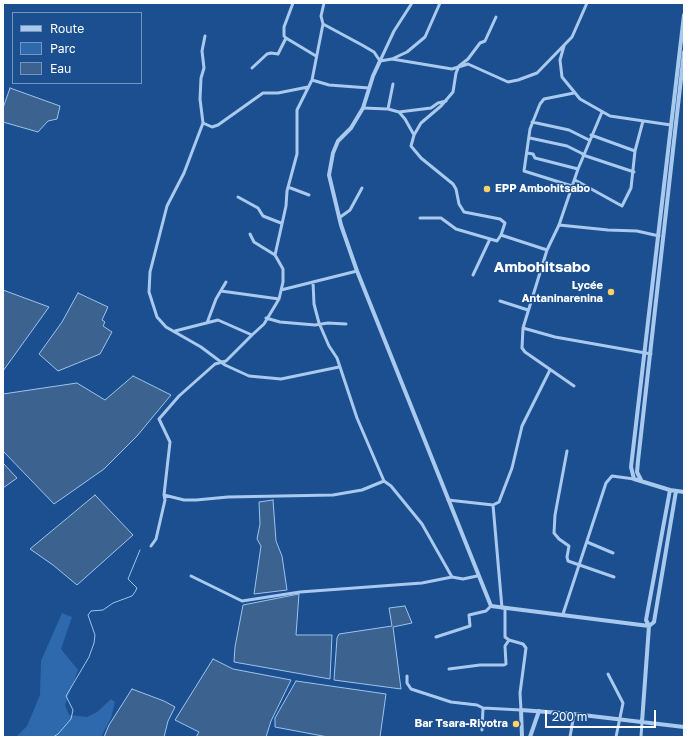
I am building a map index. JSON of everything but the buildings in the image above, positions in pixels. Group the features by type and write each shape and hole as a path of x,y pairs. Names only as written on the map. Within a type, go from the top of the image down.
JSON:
{"street":[{"path":"294,3 283,33 286,38 316,56"},
{"path":"275,255 298,144 296,134 297,110 312,80 323,24 321,16 324,3"},
{"path":"412,3 394,32 380,61 363,108 351,128 338,141 333,153 329,175 339,218 357,271 477,576 491,606"},
{"path":"380,61 392,59 407,52 425,37 440,3"},
{"path":"392,59 452,69 468,64 508,82 518,80 538,73 572,37 587,3"},
{"path":"641,480 637,472 651,354 656,278 680,67 684,15"},
{"path":"420,218 441,218 456,229 497,241 501,235 505,223 504,220 464,212 453,184 414,151 411,144 421,123 446,101 453,92 456,73 460,66 468,59 480,43 485,42 496,17"},
{"path":"323,24 374,52 380,61"},
{"path":"204,36 202,51 204,68 201,78 200,99 202,124 184,173 167,206 150,272 149,292 157,317 166,327 175,331 231,369 243,375 270,379 294,377 340,366"},
{"path":"252,68 267,54 271,52 278,54 286,38"},
{"path":"565,44 560,60 562,77 580,99 610,116 671,125"},
{"path":"672,132 671,125 680,67 684,52"},
{"path":"312,80 329,85 369,88"},
{"path":"388,109 393,84"},
{"path":"202,124 212,127 218,126 264,93 308,87"},
{"path":"572,186 524,171 532,122 540,104 544,100 574,93"},
{"path":"363,108 388,109 398,112 431,108 438,103 446,101"},
{"path":"398,112 405,119 414,135"},
{"path":"574,386 550,370 522,348 523,328 547,250 559,225 583,154 602,112"},
{"path":"575,180 622,206 628,190 630,190 634,172 636,151 643,121"},
{"path":"532,122 568,130 590,140"},
{"path":"591,135 636,151"},
{"path":"530,138 567,146 583,154 634,172"},
{"path":"527,153 533,154 535,158 578,169"},
{"path":"288,187 309,195"},
{"path":"339,218 350,210 362,188"},
{"path":"238,197 258,208 263,216 281,223"},
{"path":"559,225 608,230 637,231 660,238"},
{"path":"151,546 156,539 165,500 164,495 170,442 159,420 179,396 215,364 226,361 264,324 266,318 279,299 283,269 275,255 254,242 250,234"},
{"path":"501,235 547,250"},
{"path":"473,275 490,238"},
{"path":"281,290 357,271"},
{"path":"634,479 632,467 645,354 656,278"},
{"path":"207,323 226,282"},
{"path":"313,282 314,304 319,323 329,346 337,358 357,418 370,445 384,481 391,486 417,517 452,577"},
{"path":"221,291 279,299"},
{"path":"500,301 528,310"},
{"path":"266,318 280,322 315,325 319,323 346,324"},
{"path":"175,331 218,320 252,335"},
{"path":"523,328 555,337 651,354"},
{"path":"448,500 493,505 499,502 512,468 522,426 550,370"},
{"path":"640,395 646,395"},
{"path":"567,451 555,515 554,533 558,539 569,546 567,559 614,578"},
{"path":"563,614 609,478 612,476 641,480 670,490 684,492"},
{"path":"164,495 184,500 196,500 228,497 333,495 362,490 384,481"},
{"path":"641,737 649,626 646,620 670,490"},
{"path":"491,606 649,626 654,622 676,491"},
{"path":"493,505 504,608 505,637 509,640 523,644 526,648 520,693 522,737"},
{"path":"587,542 612,552"},
{"path":"191,576 242,601 300,592 422,583 452,577 463,579 477,576"},
{"path":"436,637 470,626 470,615 486,611 491,606"},
{"path":"449,669 467,666 504,665 506,664 505,646 509,640"},
{"path":"608,674 623,703 616,737"},
{"path":"407,676 407,683 411,689 451,702 477,705 484,708 539,710 684,727"},
{"path":"482,730 484,708"},
{"path":"530,737 539,710"},
{"path":"570,737 574,714"}],"green space":[{"path":"62,613 72,617 61,649 78,670 65,705 69,715 87,717 97,712 111,699 115,702 111,718 101,737 16,737 27,726 40,695 41,661"}],"water":[{"path":"10,88 60,106 57,119 48,121 38,132 3,122 3,108"},
{"path":"3,290 49,307 3,371"},
{"path":"78,293 108,307 102,320 105,322 103,326 112,332 100,354 58,371 39,354 62,322"},
{"path":"133,376 171,395 137,436 104,469 54,504 3,451 3,394 77,383 105,400"},
{"path":"3,463 17,478 3,488"},
{"path":"95,495 133,535 77,585 53,565 30,549"},
{"path":"273,500 276,541 282,556 287,590 254,594 261,546 257,539 260,524 259,502"},
{"path":"299,594 296,635 332,635 330,679 234,662 235,647 243,605"},
{"path":"405,606 412,623 393,627 401,689 334,680 337,638 339,634 392,626 389,608"},
{"path":"213,659 233,669 291,680 271,721 266,737 196,737 199,732 175,720"},
{"path":"296,681 386,694 380,737 328,737 275,727 275,718"},
{"path":"132,689 164,701 175,707 168,721 164,737 104,737 109,725"}],"waterway":[{"path":"53,737 58,734 71,719 73,710 66,696 89,657 94,643 95,635 88,615 91,611 103,610 113,603 132,596 137,588 128,579 140,550"}],"place":[{"name":"EPP Ambohitsabo","path":"487,189"},
{"name":"Lycée Antaninarenina","path":"611,292"},
{"name":"Bar Tsara-Rivotra","path":"516,724"}],"district":[{"name":"Ambohitsabo","path":"542,267"}]}
